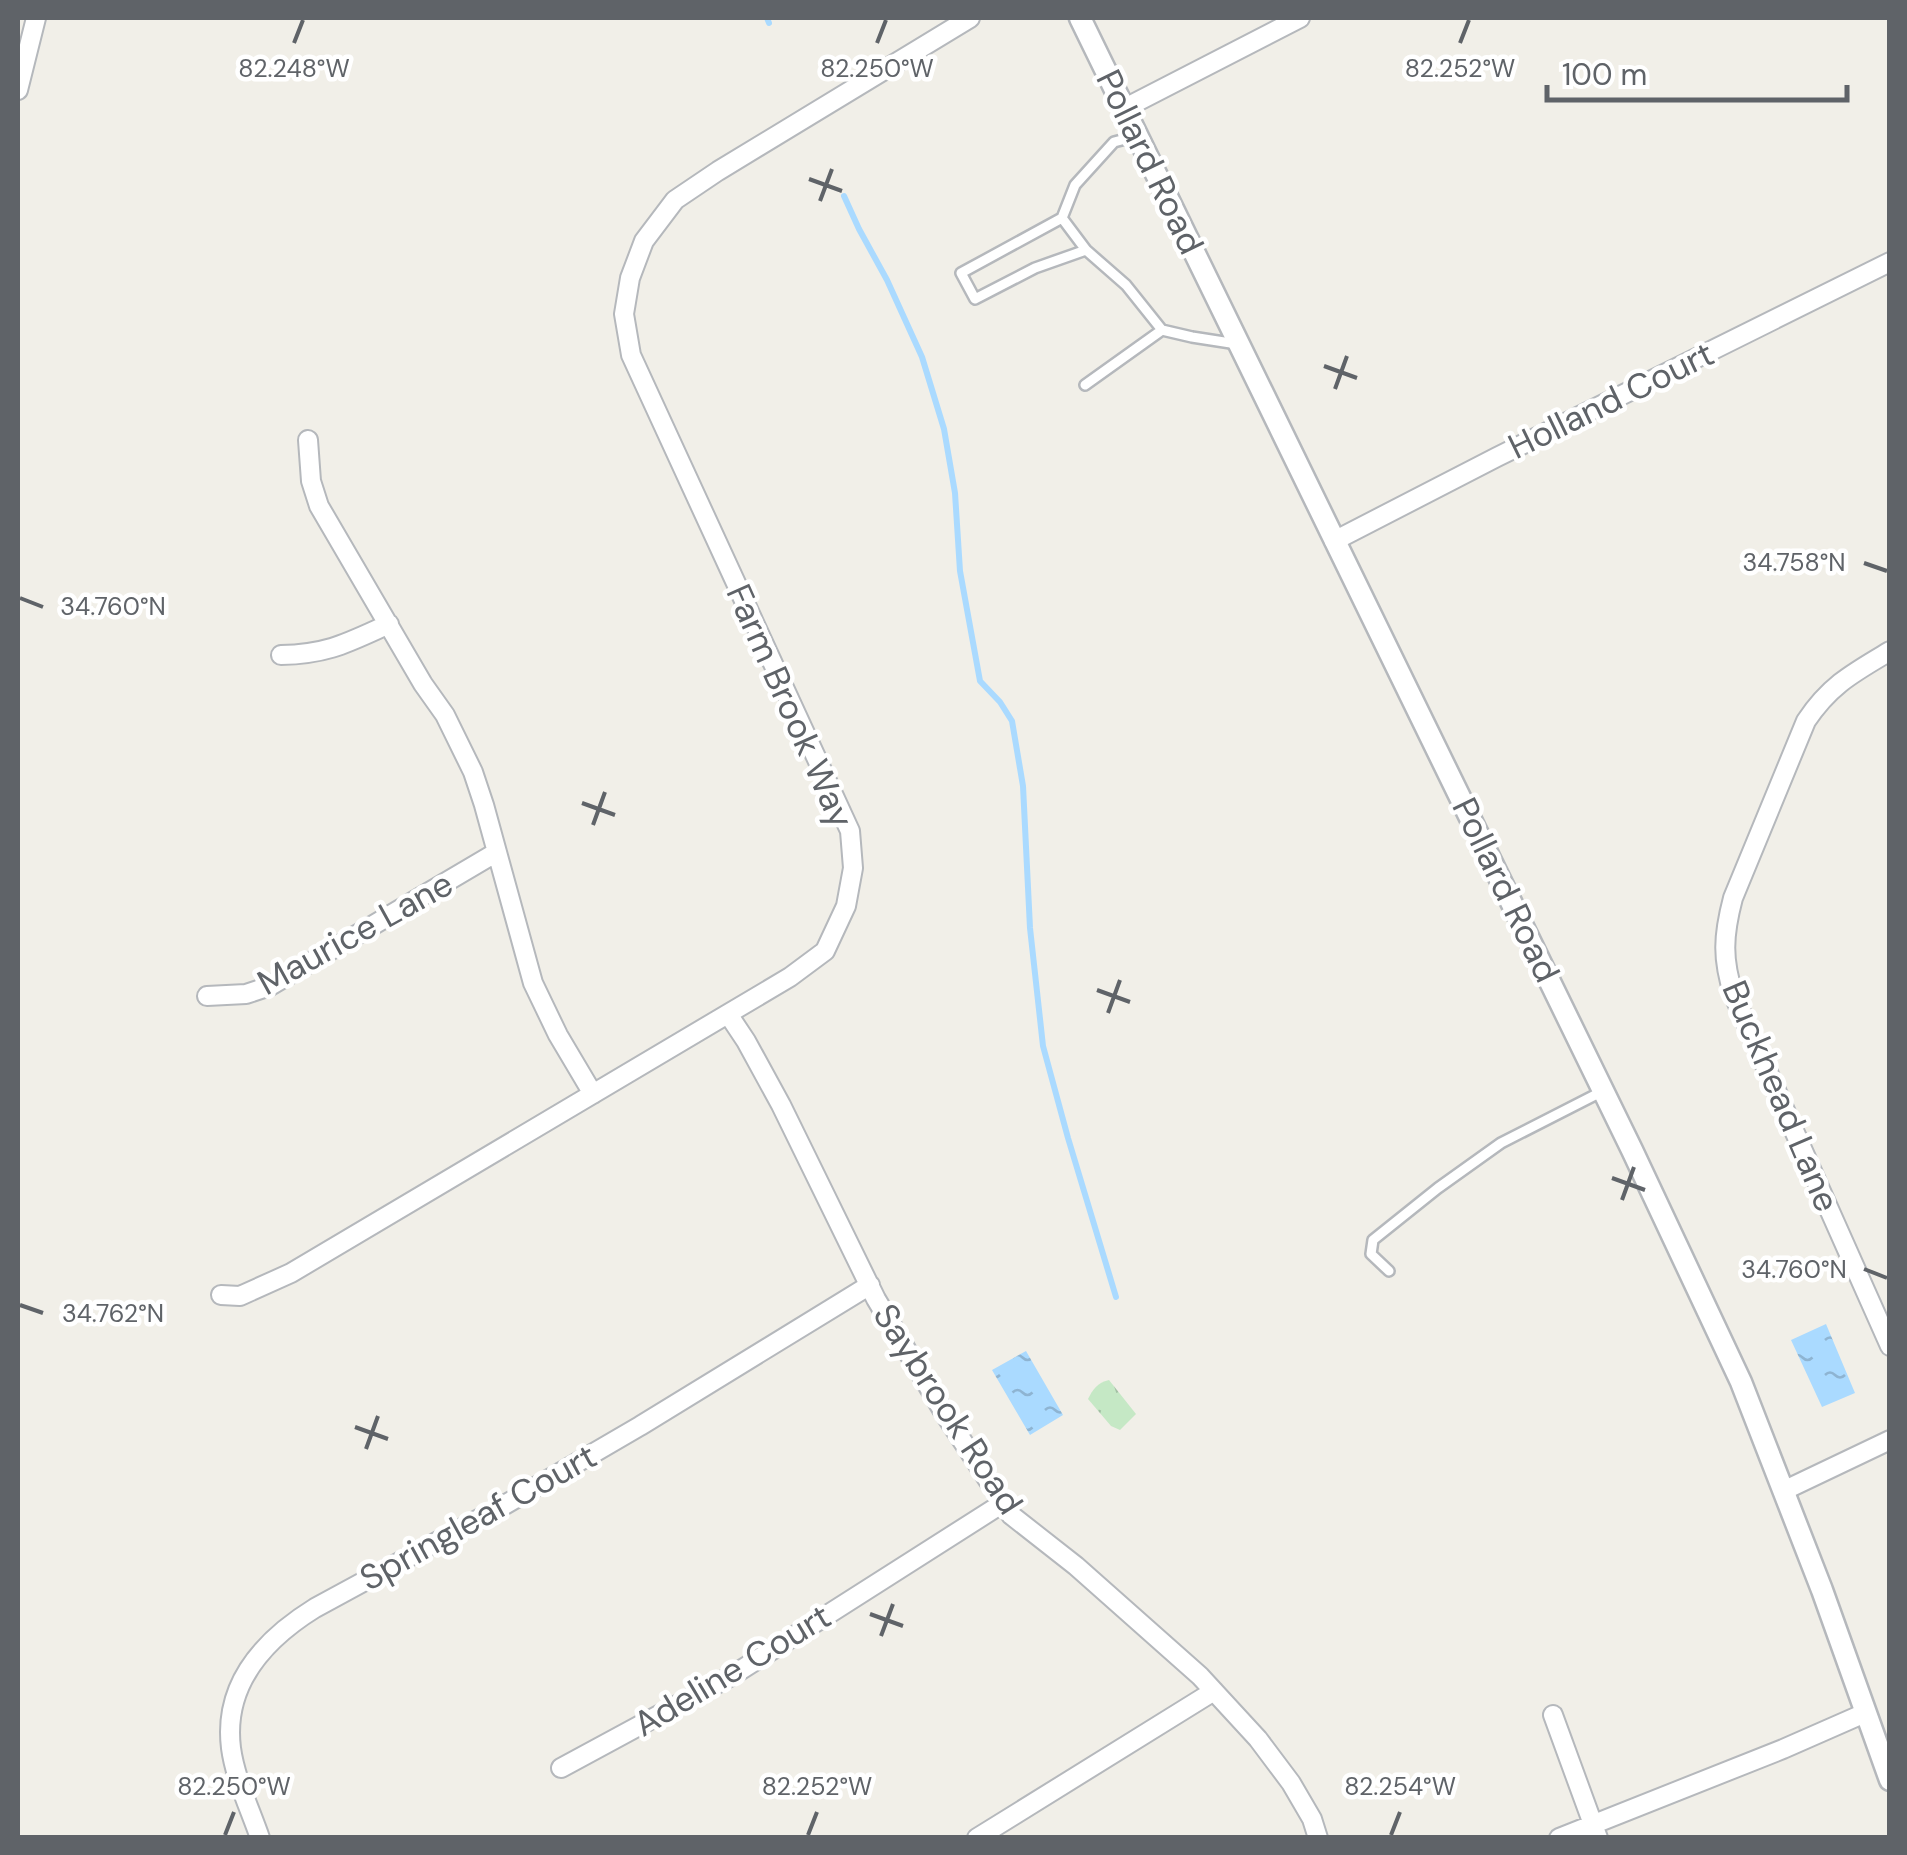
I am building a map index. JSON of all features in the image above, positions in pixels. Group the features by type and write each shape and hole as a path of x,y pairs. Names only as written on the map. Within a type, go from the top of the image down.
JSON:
{"street":[{"path":"18,90 36,18"},
{"name":"Farm Brook Way","path":"221,1295 240,1296 291,1272 790,977 825,951 846,906 852,868 850,831 631,356 624,314 630,278 644,241 674,200 970,18"},
{"name":"Pollard Road","path":"1080,18 1604,1091 1741,1382 1890,1780"},
{"path":"1124,108 1300,18"},
{"name":"Holland Court","path":"1334,541 1890,262"},
{"path":"308,440 311,481 319,506 465,755 484,805 533,983 558,1036 593,1094"},
{"path":"281,655 323,652 389,624"},
{"name":"Buckhead Lane","path":"1890,651 1840,681 1806,721 1734,898 1724,948 1734,996 1890,1346"},
{"name":"Maurice Lane","path":"207,996 246,994 270,986 497,852"},
{"name":"Saybrook Road","path":"728,1014 789,1121 870,1285 946,1416 1011,1516 1151,1631 1214,1692 1291,1783 1318,1838"},
{"name":"Springleaf Court","path":"260,1838 236,1772 230,1746 231,1722 237,1691 254,1660 271,1640 315,1608 501,1507 870,1285"},
{"path":"1784,1491 1890,1440"},
{"name":"Adeline Court","path":"561,1768 733,1675 1002,1503"},
{"path":"982,1836 1214,1692"},
{"path":"1559,1838 1596,1830 1866,1713"},
{"path":"1553,1715 1596,1830"}],"lane":[{"path":"1086,250 1035,268 975,299 961,274 1062,218 1076,185 1114,142 1137,136"},
{"path":"1062,218 1086,250 1126,285 1162,330 1238,344"},
{"path":"1085,384 1162,330"},
{"path":"1389,1270 1371,1254 1372,1240 1501,1143 1604,1091"}],"green space":[{"path":"1109,1380 1136,1414 1120,1430 1111,1426 1088,1399 1096,1387"}],"water":[{"path":"1826,1324 1855,1393 1822,1407 1791,1340"},
{"path":"1026,1351 1063,1415 1030,1435 992,1370"}],"waterway":[{"path":"767,18 769,23"},
{"path":"844,196 922,357 944,429 955,493 960,571 980,681 1012,721 1023,786 1030,928 1043,1046 1116,1297"}]}
